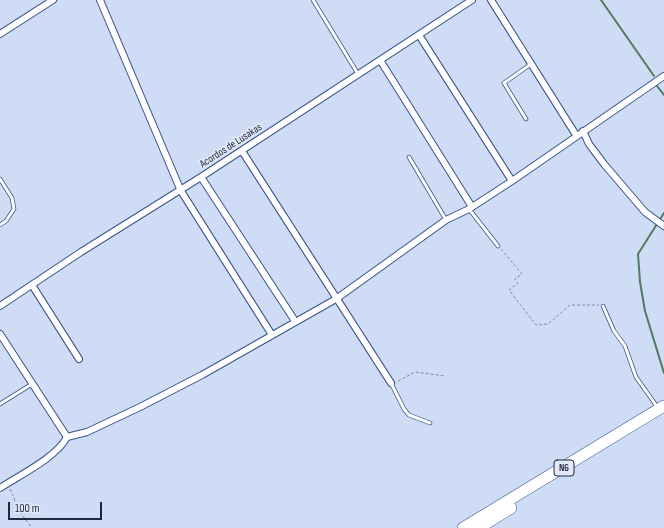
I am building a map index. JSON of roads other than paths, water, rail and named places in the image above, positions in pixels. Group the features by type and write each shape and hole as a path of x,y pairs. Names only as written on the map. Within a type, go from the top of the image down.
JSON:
{"highway":[{"name":"N6","path":"463,528 662,410"},
{"name":"N6","path":"479,528 662,410"}],"street":[{"path":"0,34 53,0"},
{"path":"100,0 181,191 272,335"},
{"name":"Acordos de Lusakas","path":"0,306 181,191 472,0"},
{"path":"491,0 576,135"},
{"path":"419,35 512,181"},
{"path":"380,60 471,208"},
{"path":"0,488 54,453 63,445 67,437 87,432 140,407 202,375 336,299 446,220 471,208 512,181 576,135 664,76"},
{"path":"582,131 589,144 604,164 645,212 664,226"},
{"path":"242,151 391,383"},
{"path":"202,177 295,321"},
{"path":"32,285 79,359"},
{"path":"0,334 67,437"}],"lane":[{"path":"313,0 358,74"},
{"path":"526,119 504,83 531,64"},
{"path":"409,157 446,220"},
{"path":"0,179 12,198 14,209 6,221 0,225"},
{"path":"471,208 498,246"},
{"path":"603,306 614,331 625,346 636,377 644,391 662,410"},
{"path":"391,383 404,409 409,415 430,423"},
{"path":"0,404 32,384"}],"waterway":[{"path":"601,0 654,76"},
{"path":"657,86 664,95"},
{"path":"664,213 638,254 640,282 645,311 664,373"}]}
